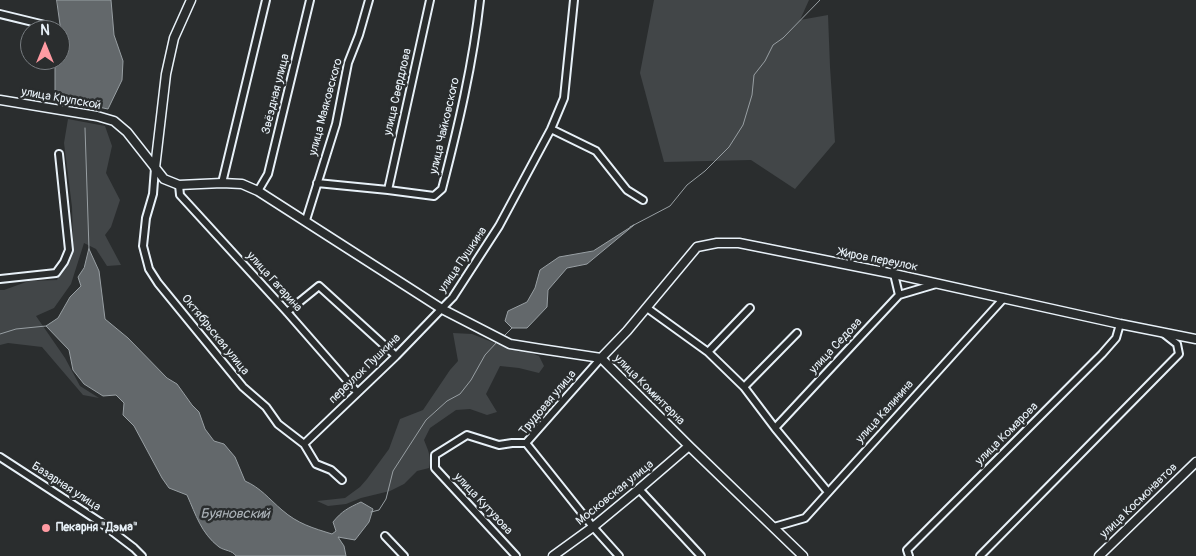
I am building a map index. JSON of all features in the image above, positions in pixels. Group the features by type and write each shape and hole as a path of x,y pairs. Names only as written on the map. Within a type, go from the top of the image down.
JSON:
{"street":[{"path":"179,185 164,179 156,168 166,74 174,38 191,0"},
{"path":"222,183 266,0"},
{"name":"Звёздная улица","path":"258,191 268,174 310,0"},
{"name":"улица Маяковского","path":"306,220 336,124 348,63 359,36 369,0"},
{"name":"улица Свердлова","path":"388,190 430,0"},
{"name":"улица Чайковского","path":"317,183 434,196 442,189 462,109 478,22 480,0"},
{"name":"улица Пушкина","path":"179,185 242,184 258,191 442,308 453,297 500,226 551,129 564,98 574,0"},
{"path":"0,14 25,20"},
{"name":"улица Крупской","path":"0,100 97,116 114,121 127,132 156,168"},
{"path":"551,129 596,151 627,190 643,200"},
{"path":"0,279 56,273 64,262 69,250 59,154"},
{"name":"Октябрьская улица","path":"156,168 153,194 146,218 143,246 149,269 158,284 243,387 266,407 278,424 304,444 316,464 331,470 342,480"},
{"name":"улица Гагарина","path":"179,185 180,195 288,312 357,392"},
{"name":"Жиров переулок","path":"601,358 647,308 697,247 717,243 739,244 894,274 1196,339"},
{"path":"894,274 899,295 937,283"},
{"path":"288,312 318,286 396,356"},
{"name":"улица Седова","path":"775,428 899,295"},
{"name":"улица Калинина","path":"774,527 804,518 1004,298"},
{"name":"переулок Пушкина","path":"304,444 396,356 442,308"},
{"name":"улица Коминтерна","path":"442,308 510,344 601,358 802,556"},
{"path":"647,308 708,352 744,387 828,492"},
{"path":"708,352 750,308"},
{"name":"улица Комарова","path":"909,556 907,550 1102,354 1116,338 1120,324"},
{"path":"980,556 1179,354 1177,344 1160,331"},
{"path":"744,387 797,333"},
{"name":"Трудовая улица","path":"601,358 526,443 592,527 619,556"},
{"name":"улица Кутузова","path":"516,556 435,468 435,454 467,435 499,445 526,443"},
{"name":"Московская улица","path":"553,556 639,490 689,446"},
{"name":"Базарная улица","path":"0,457 100,522 142,556"},
{"name":"улица Космонавтов","path":"1099,556 1196,462"},
{"path":"639,490 701,556"},
{"path":"386,536 404,556"}],"shaded area":[{"path":"654,0 809,0 800,20 828,15 835,142 795,189 751,160 664,162 640,73"},
{"path":"68,119 105,126 112,146 106,173 120,200 111,227 105,235 121,265 107,266 96,249 84,243 71,284 54,308 36,316 65,358 80,386 99,398 83,395 42,347 8,343 0,345 0,290 29,281 57,280 73,243 72,207 64,143"},
{"path":"453,333 472,334 502,346 520,349 539,356 544,366 539,373 500,366 486,394 497,412 487,415 470,409 456,410 430,428 424,440 430,457 429,468 417,471 404,484 390,491 361,498 346,504 328,506 317,501 345,498 360,487 389,449 400,419 423,410 458,361"}],"water":[{"path":"57,0 111,0 114,35 123,61 122,80 108,109 55,98 55,70 70,70 70,20 59,20"},
{"path":"634,225 587,264 567,268 548,290 547,307 527,328 512,328 505,321 508,311 527,302 535,288 540,270 559,257 593,251"},
{"name":"Буяновский","path":"89,249 99,271 105,319 128,338 167,378 177,384 199,412 205,429 214,441 224,444 235,457 245,481 260,490 294,519 332,534 336,531 333,522 349,508 361,502 373,509 369,522 355,540 338,537 344,546 346,556 236,556 213,542 200,523 187,495 169,488 162,478 134,426 123,415 124,403 116,395 103,396 84,384 73,370 69,350 46,326 58,318 70,297 81,286 78,277 84,268"}],"waterway":[{"path":"630,227 670,206 687,185 705,171 729,147 743,125 752,95 754,75 765,61 773,45 783,38 820,0"},
{"path":"85,128 89,249"},
{"path":"0,334 16,329 46,326"},
{"path":"504,336 512,328"},
{"path":"371,512 379,510 386,499 393,471 426,420 447,401 460,394 471,380 485,355 497,342"}],"place":[{"name":"Пекарня \"Дэма\"","path":"46,528"}]}
